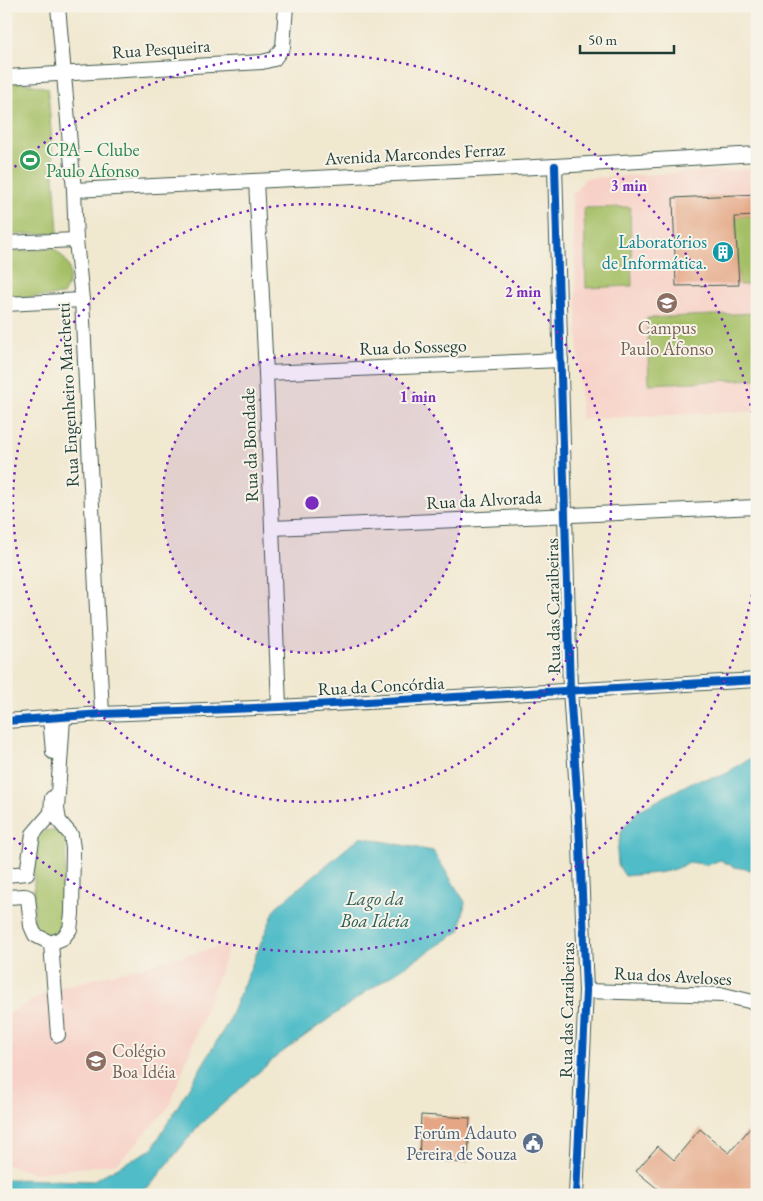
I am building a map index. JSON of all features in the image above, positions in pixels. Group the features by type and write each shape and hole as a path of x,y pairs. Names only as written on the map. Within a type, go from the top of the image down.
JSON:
{"street":[{"name":"Rua Engenheiro Marchetti","path":"58,6 82,300 102,714"},
{"name":"Rua Pesqueira","path":"6,77 262,62 274,58 283,47 286,6"},
{"name":"Avenida Marcondes Ferraz","path":"74,190 757,154"},
{"name":"Rua das Caraibeiras","path":"555,166 570,690 579,821 586,991 576,1195"},
{"name":"Rua da Bondade","path":"256,181 266,373 279,707"},
{"path":"6,244 76,240"},
{"path":"6,304 82,300"},
{"name":"Rua do Sossego","path":"266,373 561,360"},
{"name":"Rua da Alvorada","path":"272,528 757,507"},
{"name":"Rua da Concórdia","path":"6,721 102,714 279,707 757,680"},
{"path":"6,875 27,873 33,834 51,812 56,718"},
{"path":"6,897 28,897 31,926 35,935 51,943 63,938 70,929 73,848 71,836 59,821 57,809 56,718"},
{"path":"51,943 58,1035"},
{"name":"Rua dos Aveloses","path":"586,991 724,995 757,1003"}],"shaded area":[{"name":"Campus Paulo Afonso","path":"757,169 757,411 581,419 572,195 586,178"},
{"name":"Colégio Boa Idéia","path":"230,944 169,1107 118,1163 36,1173 6,1165 6,1015 54,989"}],"green space":[{"name":"CPA – Clube Paulo Afonso","path":"6,79 48,88 58,233 6,235"},
{"path":"630,207 632,286 586,288 584,208"},
{"path":"757,216 757,284 739,285 735,217"},
{"path":"53,248 64,258 69,269 69,281 63,295 6,299 6,252"},
{"path":"757,313 757,379 649,384 647,318"},
{"path":"49,830 59,832 66,840 64,926 57,934 47,936 39,931 34,921 34,840"}],"water":[{"path":"751,758 757,760 757,871 734,867 720,860 708,865 689,862 666,871 625,876 618,865 617,850 622,830 638,811 694,781 718,777 728,773"},
{"name":"Lago da Boa Ideia","path":"360,837 433,851 465,902 460,931 366,992 277,1056 199,1125 150,1186 135,1195 6,1195 6,1179 92,1181 152,1149 227,1024 276,907"}],"building":[{"path":"757,194 757,216 735,217 739,285 676,286 673,198"},
{"path":"421,1115 470,1118 468,1163 419,1160"},
{"path":"751,1127 757,1131 757,1195 665,1195 636,1171 658,1146 674,1160 700,1129 729,1153"}],"cycle path":[{"path":"555,166 570,690 579,821 586,991 576,1195"},
{"path":"6,721 102,714 279,707 757,680"}],"place":[{"name":"CPA – Clube Paulo Afonso","path":"30,160"},
{"name":"Laboratórios de Informática.","path":"723,252"},
{"name":"Campus Paulo Afonso","path":"667,303"},
{"name":"Colégio Boa Idéia","path":"96,1061"},
{"name":"Forúm Adauto Pereira de Souza","path":"533,1143"}]}
